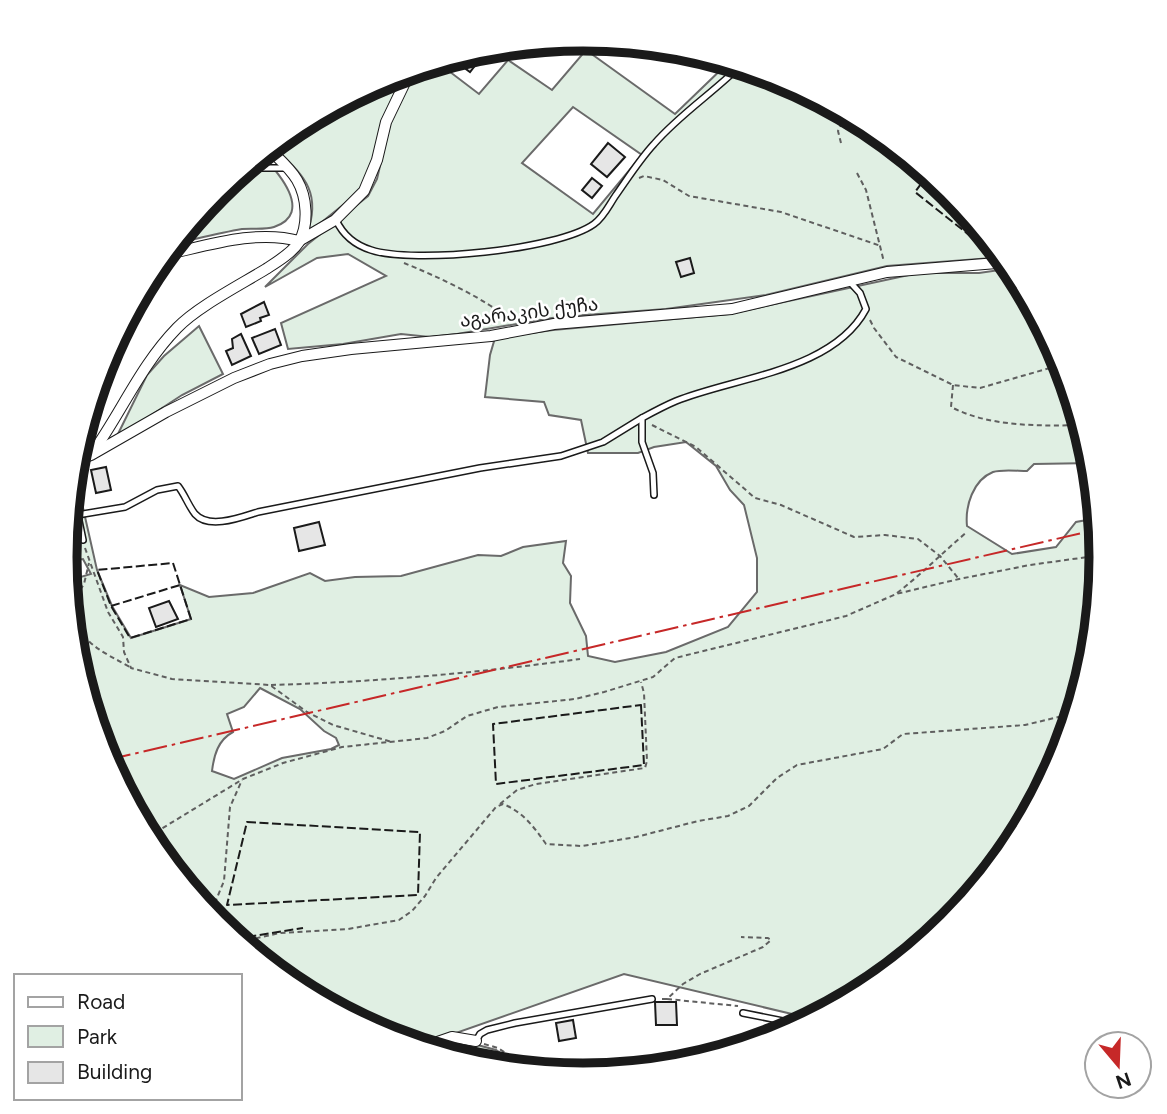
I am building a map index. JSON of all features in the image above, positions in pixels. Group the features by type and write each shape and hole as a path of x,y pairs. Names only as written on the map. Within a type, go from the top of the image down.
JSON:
{"street":[{"path":"91,455 108,431 140,373 172,333 190,318 282,259 299,242 335,220 364,191 377,160 386,122 404,84"},
{"path":"275,155 297,179 305,198 305,221 299,242"},
{"path":"180,252 238,240 283,237 299,242"},
{"name":"აგარაკის ქუჩა","path":"87,456 188,400 234,378 270,364 302,356 491,336 554,324 732,309 887,272 995,263"},
{"path":"439,1042 452,1037 476,1041"}],"lane":[{"path":"335,220 345,235 356,244 372,251 406,255 484,253 561,239 591,227 603,215 653,145 682,115 731,73"},
{"path":"260,168 288,168"},
{"path":"79,515 125,507 156,490 178,486 198,518 207,521 233,519 480,468 561,456 603,442 677,401 814,356 845,337 859,322 866,309 860,293 849,281"},
{"path":"642,418 642,442 653,473 654,495"},
{"path":"78,521 83,540"},
{"path":"476,1041 480,1034 488,1030 515,1023 652,999"},
{"path":"743,1013 785,1021"}],"path":[{"path":"841,143 838,131 842,122"},
{"path":"857,173 866,190 887,272"},
{"path":"625,183 644,176 663,180 689,196 780,212 881,246"},
{"path":"394,259 427,272 502,312 520,330"},
{"path":"866,309 874,328 896,358 953,385 979,388 1053,367"},
{"path":"953,385 951,407 966,414 1011,423 1072,425"},
{"path":"642,418 696,447 755,498 781,505 821,525 854,537 885,535 918,539 940,556 959,579"},
{"path":"897,594 967,532"},
{"path":"83,540 108,612 123,637 124,652 131,668"},
{"path":"158,831 243,779 283,763 342,747 427,737 445,731 467,716 498,707 575,699 641,682 653,677 675,659 846,616 897,594 1030,565 1090,557"},
{"path":"78,592 89,562"},
{"path":"84,639 131,668 172,679 270,685 326,684 494,671 580,659"},
{"path":"251,939 280,933 348,929 399,920 412,911 425,896 436,878 496,807 517,790 536,784 646,768 644,693 641,682"},
{"path":"270,685 307,712 333,725 394,742"},
{"path":"496,807 503,804 514,809 530,822 546,844 582,846 728,816 749,806 777,778 797,765 883,749 903,734 1025,725 1064,716"},
{"path":"215,903 227,859 230,807 243,779"},
{"path":"667,999 683,984 763,947 771,940 741,937"},
{"path":"652,999 743,1007 743,1013"},
{"path":"420,1036 425,1036"},
{"path":"476,1041 498,1048 514,1059"}],"green space":[{"path":"588,51 675,114 721,70 777,89 837,119 892,155 941,199 991,258 887,266 766,295 666,309 558,317 457,334 430,337 401,334 343,344 288,349 281,323 386,276 348,254 317,258 265,287 308,244 368,196 377,179 391,119 409,82 447,70 479,94 508,60 552,90","holes":["573,107 642,155 593,214 522,163"]},
{"path":"398,86 383,118 374,159 359,192 307,234 311,218 311,194 292,165 279,152 330,119"},
{"path":"267,161 289,192 292,212 286,221 274,227 242,229 189,241 226,199"},
{"path":"1000,270 1038,333 1051,363 1063,394 1080,458 1081,463 1034,464 1027,471 1005,470 986,476 975,487 967,510 967,526 1012,554 1056,547 1076,522 1088,520 1090,557 1089,590 1080,656 1063,720 1038,781 985,865 964,891 917,938 865,978 798,1015 624,974 435,1040 360,1011 302,978 250,938 203,891 145,810 129,781 104,720 87,656 78,590 78,578 91,574 83,559 77,560 81,499 97,570 112,606 131,638 191,619 180,585 209,597 253,593 310,573 325,581 401,576 478,555 501,556 523,547 566,541 563,563 571,576 570,603 586,636 588,656 615,662 666,652 728,627 757,592 757,558 744,505 730,490 716,466 686,442 654,447 638,453 588,453 581,420 549,415 544,402 485,397 495,338 729,314 918,273 979,273","holes":["260,688 300,709 336,738 339,745 331,749 282,758 234,779 212,771 218,748 233,732 227,714 244,707"]},
{"path":"199,326 223,374 182,395 116,438 147,375 164,356"},
{"path":"459,1040 496,1050 507,1057 485,1054 461,1048"}],"building":[{"path":"478,62 470,72 461,66"},
{"path":"608,143 625,157 607,177 591,164"},
{"path":"592,178 602,186 592,198 582,190"},
{"path":"690,258 694,273 681,277 676,262"},
{"path":"264,302 269,315 246,327 241,314"},
{"path":"275,329 281,345 259,354 252,338"},
{"path":"241,334 251,356 232,365 226,351 233,348 232,339"},
{"path":"106,467 111,490 96,493 91,470"},
{"path":"319,522 325,545 299,551 294,528"},
{"path":"169,601 178,619 156,627 149,608"},
{"path":"655,1002 676,1002 677,1025 656,1025"},
{"path":"573,1020 576,1038 559,1041 556,1023"}],"fence":[{"path":"923,181 915,192 982,245"},
{"path":"173,563 191,619 130,638 111,606 97,570 173,563"},
{"path":"111,606 180,585"},
{"path":"641,705 644,765 496,784 493,724 641,705"},
{"path":"247,822 420,832 418,895 227,905 247,822"},
{"path":"249,937 303,928"}],"power":[{"path":"119,757 1089,531"}]}
